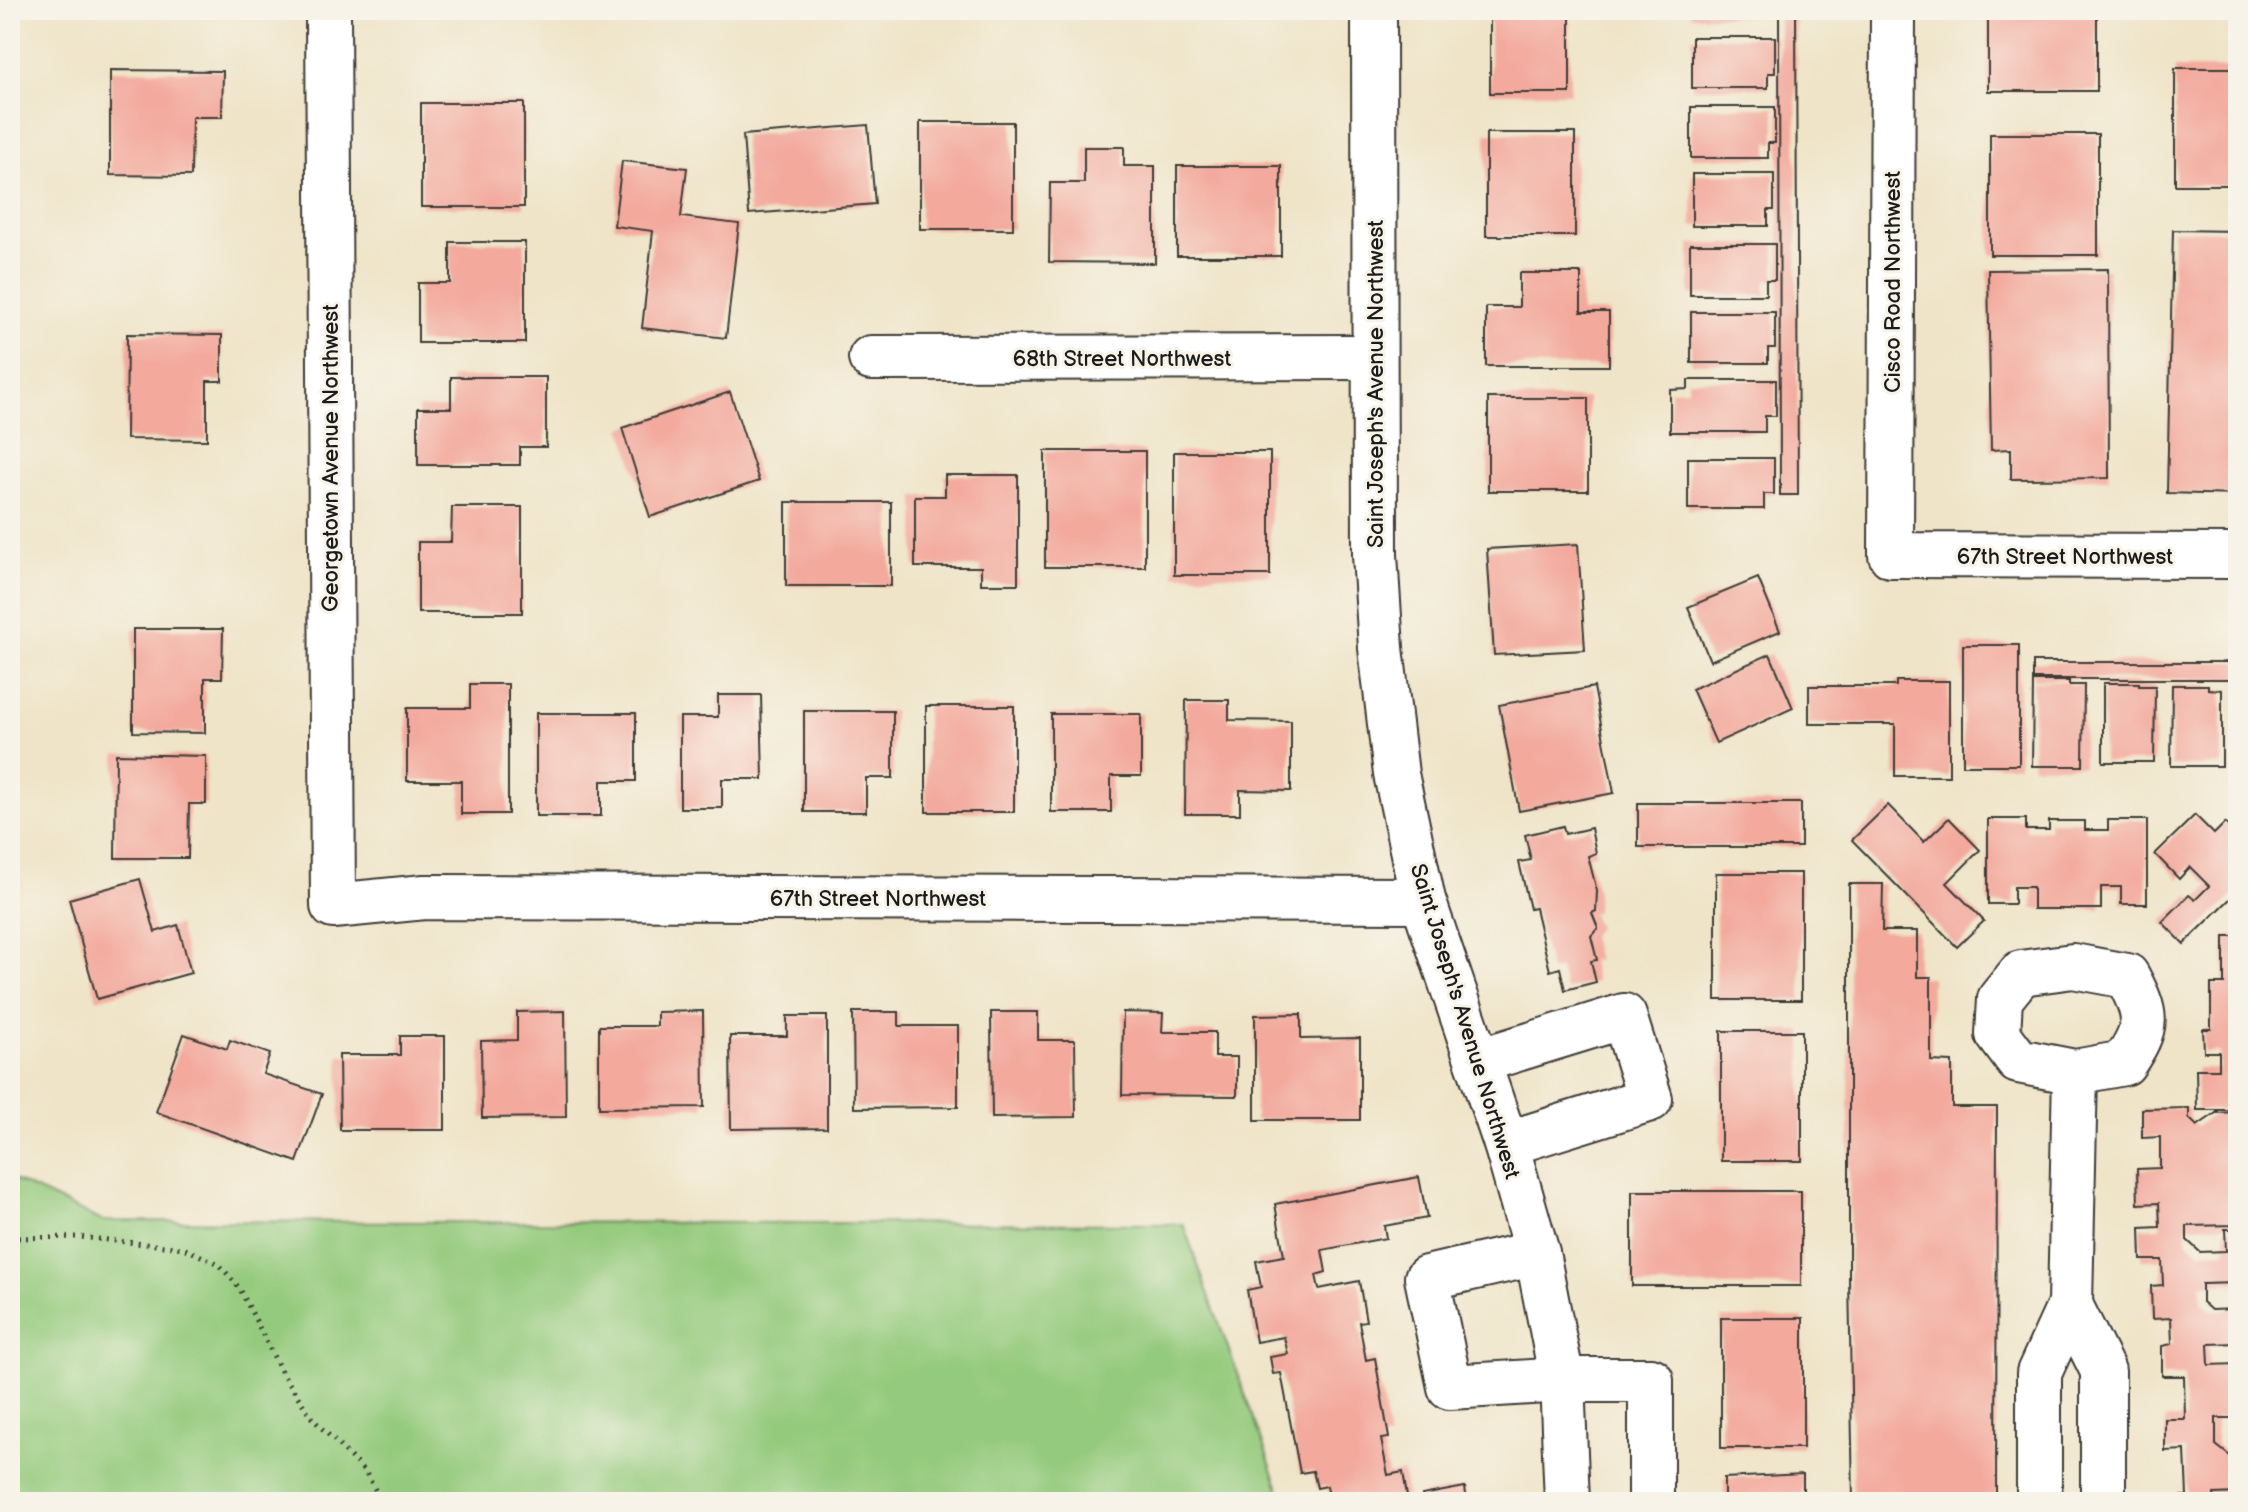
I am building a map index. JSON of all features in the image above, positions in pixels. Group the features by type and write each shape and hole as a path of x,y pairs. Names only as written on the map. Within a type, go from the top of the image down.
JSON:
{"street":[{"name":"Georgetown Avenue Northwest","path":"328,10 333,906"},
{"name":"Saint Joseph's Avenue Northwest","path":"1374,10 1375,555 1381,648 1396,774 1423,900 1506,1144 1537,1253 1562,1380 1567,1502"},
{"name":"Cisco Road Northwest","path":"1891,555 1893,10"},
{"name":"68th Street Northwest","path":"871,358 1373,357"},
{"name":"67th Street Northwest","path":"1891,555 2238,556"},
{"name":"67th Street Northwest","path":"333,906 425,897 1423,900"},
{"path":"1478,1061 1624,1016 1650,1099 1506,1144"},
{"path":"2039,1502 2039,1373 2070,1305 2075,1072"},
{"path":"1537,1253 1427,1278 1450,1387 1562,1380 1651,1380 1651,1502"},
{"path":"2070,1305 2103,1371 2103,1502"}],"path":[{"path":"10,1238 79,1237 183,1248 219,1264 240,1289 289,1383 312,1418 366,1473 382,1502"}],"green space":[{"path":"10,1178 102,1221 1183,1224 1284,1502 10,1502"}],"building":[{"path":"1490,10 1570,10 1570,93 1490,93"},
{"path":"1691,10 1776,10 1776,16 1691,16"},
{"path":"1779,10 1796,10 1798,495 1780,495"},
{"path":"1988,10 2097,10 2097,91 1988,91"},
{"path":"1692,37 1775,37 1775,73 1768,73 1768,88 1692,88"},
{"path":"2175,68 2238,68 2238,185 2175,185"},
{"path":"110,70 223,71 222,117 192,117 191,176 110,175"},
{"path":"421,103 524,103 524,207 421,207"},
{"path":"1691,107 1775,107 1775,143 1768,143 1768,158 1691,158"},
{"path":"920,122 1013,122 1013,229 920,229"},
{"path":"868,125 875,204 749,214 743,135"},
{"path":"1486,133 1575,133 1575,236 1486,236"},
{"path":"1990,134 2098,134 2098,255 1990,255"},
{"path":"1084,147 1124,147 1124,166 1155,166 1155,263 1049,262 1050,183 1084,183"},
{"path":"622,161 687,168 681,217 739,224 726,338 642,328 653,231 614,226"},
{"path":"1177,166 1281,166 1281,256 1177,256"},
{"path":"1692,174 1774,174 1774,210 1768,210 1768,226 1692,226"},
{"path":"2173,230 2238,231 2238,495 2167,493"},
{"path":"450,242 525,242 525,343 418,343 418,283 450,283"},
{"path":"1690,244 1775,244 1775,280 1766,280 1766,295 1690,295"},
{"path":"2108,269 2109,478 2011,479 2011,449 1991,450 1988,270"},
{"path":"1519,273 1581,273 1581,312 1609,312 1609,366 1486,366 1486,307 1519,307"},
{"path":"1691,312 1775,312 1775,348 1768,348 1768,363 1691,363"},
{"path":"127,334 222,335 222,381 207,381 207,440 126,439"},
{"path":"451,377 546,377 546,447 520,447 520,465 418,465 418,408 451,408"},
{"path":"1688,380 1776,380 1776,416 1765,416 1765,432 1670,432 1670,390 1688,389"},
{"path":"730,392 759,481 650,517 622,428"},
{"path":"1488,398 1588,398 1588,491 1488,491"},
{"path":"1045,451 1145,451 1145,567 1045,567"},
{"path":"1174,452 1270,452 1270,575 1174,575"},
{"path":"1688,458 1774,458 1774,494 1764,494 1764,509 1688,509"},
{"path":"945,475 1018,475 1018,584 981,584 981,567 915,567 915,496 945,496"},
{"path":"786,502 891,502 891,586 786,586"},
{"path":"452,507 522,507 522,613 418,613 418,542 451,542"},
{"path":"1578,544 1585,650 1494,655 1487,549"},
{"path":"1758,578 1780,631 1710,661 1688,607"},
{"path":"133,629 223,629 222,678 205,678 205,733 133,732"},
{"path":"1963,645 2019,645 2019,765 1963,765"},
{"path":"1770,654 1793,708 1716,743 1692,689"},
{"path":"2033,662 2238,662 2238,679 2033,679"},
{"path":"1896,681 1949,681 1949,776 1895,776 1895,724 1809,724 1809,686 1896,686"},
{"path":"2033,681 2069,681 2069,685 2084,685 2083,766 2032,766"},
{"path":"2103,683 2155,686 2154,762 2103,762"},
{"path":"470,684 508,684 508,814 461,814 461,781 407,781 407,708 470,708"},
{"path":"2172,685 2208,685 2208,689 2222,690 2222,766 2171,766"},
{"path":"1594,687 1614,793 1519,811 1499,705"},
{"path":"718,695 761,695 763,779 722,779 722,808 680,808 680,717 718,717"},
{"path":"1186,700 1229,700 1229,720 1291,721 1291,791 1240,790 1240,814 1185,814"},
{"path":"926,706 1014,706 1014,812 926,812"},
{"path":"804,711 893,711 893,778 866,778 866,812 804,812"},
{"path":"536,713 636,713 636,781 601,781 601,816 536,816"},
{"path":"1051,714 1141,714 1141,776 1111,776 1111,812 1051,812"},
{"path":"116,754 206,756 206,804 189,804 188,858 115,858"},
{"path":"1638,803 1801,803 1801,847 1638,847"},
{"path":"1888,805 1924,842 1949,818 1980,850 1947,883 1984,921 1957,947 1852,840"},
{"path":"2195,815 2214,834 2225,823 2238,836 2238,891 2184,944 2162,922 2189,895 2195,900 2209,886 2190,867 2179,879 2155,854"},
{"path":"1988,819 2026,819 2026,830 2049,830 2049,821 2085,821 2085,830 2108,830 2108,820 2147,820 2147,904 2121,904 2121,887 2101,887 2101,909 2033,909 2033,887 2014,887 2014,904 1988,904"},
{"path":"1563,826 1565,834 1591,828 1596,853 1588,856 1597,891 1596,911 1592,913 1598,928 1591,936 1597,960 1591,961 1596,982 1565,990 1560,968 1550,971 1535,908 1530,909 1519,862 1531,860 1525,835"},
{"path":"1716,873 1801,873 1801,1000 1716,1000"},
{"path":"140,879 155,932 178,925 191,973 97,999 69,899"},
{"path":"1849,884 1883,884 1882,931 1917,931 1917,977 1931,977 1931,1061 1952,1062 1952,1107 1997,1107 1996,1502 1853,1502 1849,1277"},
{"path":"2224,936 2238,936 2238,1110 2197,1110 2196,1069 2219,1069 2219,1052 2204,1052 2203,1029 2211,1029 2211,984 2224,984"},
{"path":"565,1011 566,1117 482,1118 481,1041 517,1040 517,1012"},
{"path":"703,1011 704,1107 599,1108 599,1026 657,1026 657,1012"},
{"path":"853,1012 899,1012 899,1026 958,1026 958,1107 854,1108"},
{"path":"991,1012 1038,1012 1038,1040 1075,1040 1076,1117 992,1118"},
{"path":"1123,1012 1163,1013 1162,1032 1215,1032 1215,1057 1237,1057 1237,1096 1122,1095"},
{"path":"1301,1014 1301,1039 1360,1038 1360,1120 1255,1120 1255,1015"},
{"path":"787,1016 827,1016 827,1128 731,1129 730,1036 787,1036"},
{"path":"1721,1031 1802,1031 1802,1161 1721,1161"},
{"path":"184,1034 227,1049 230,1040 270,1054 263,1074 322,1094 297,1162 156,1112"},
{"path":"400,1036 445,1036 445,1130 340,1130 339,1055 400,1055"},
{"path":"2189,1108 2189,1118 2197,1126 2216,1113 2238,1112 2238,1225 2187,1226 2187,1240 2200,1252 2226,1251 2225,1229 2238,1229 2238,1283 2202,1284 2202,1302 2211,1310 2238,1309 2238,1343 2208,1344 2209,1365 2238,1364 2238,1418 2216,1418 2216,1445 2230,1456 2238,1456 2238,1493 2214,1494 2215,1502 2166,1502 2166,1496 2187,1496 2185,1450 2165,1451 2165,1419 2185,1419 2184,1376 2162,1376 2162,1346 2172,1344 2171,1318 2152,1319 2151,1286 2163,1285 2162,1260 2141,1260 2140,1228 2160,1227 2159,1203 2138,1204 2137,1169 2160,1168 2160,1137 2142,1138 2142,1109"},
{"path":"1419,1177 1427,1218 1384,1226 1386,1238 1322,1250 1326,1272 1316,1275 1319,1289 1359,1281 1366,1321 1359,1322 1366,1360 1375,1358 1389,1438 1381,1439 1388,1475 1403,1472 1408,1502 1330,1502 1327,1486 1317,1488 1313,1471 1300,1473 1281,1373 1273,1374 1270,1357 1288,1354 1284,1337 1256,1342 1247,1290 1261,1287 1256,1261 1284,1256 1275,1204"},
{"path":"1632,1191 1801,1191 1801,1286 1632,1286"},
{"path":"1721,1318 1803,1318 1803,1448 1721,1448"},
{"path":"1803,1474 1803,1502 1724,1502 1724,1478"},
{"path":"1465,1487 1467,1502 1423,1502 1422,1495"}]}
